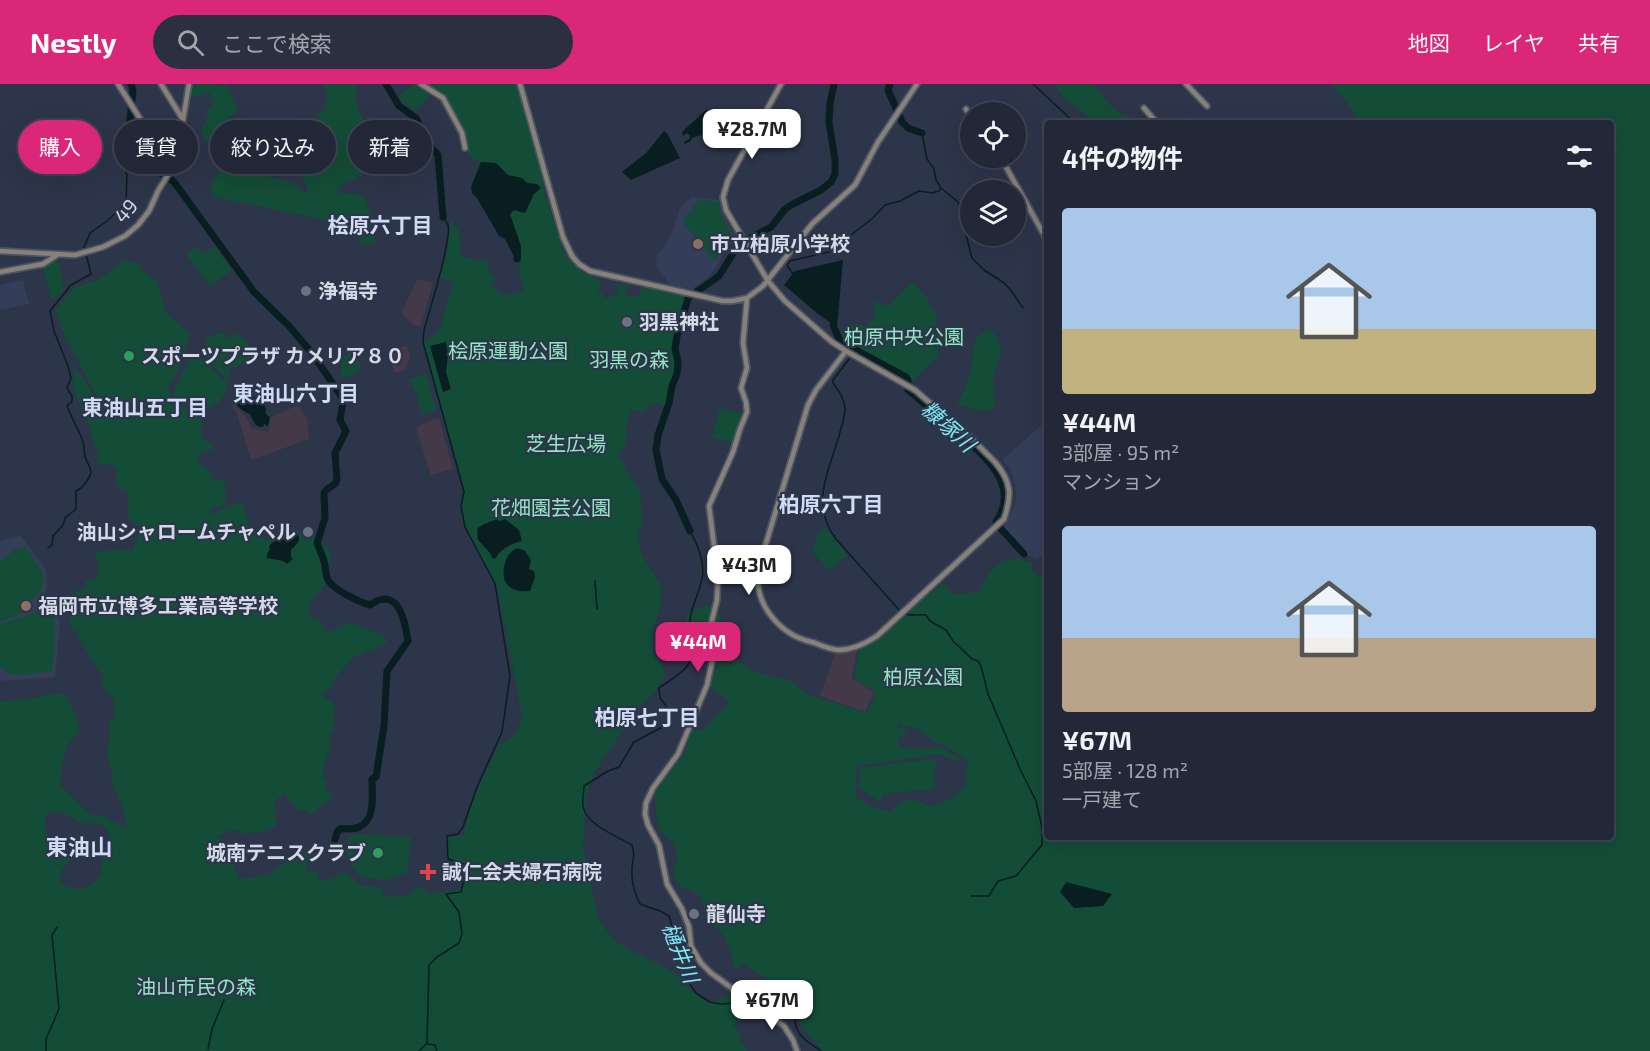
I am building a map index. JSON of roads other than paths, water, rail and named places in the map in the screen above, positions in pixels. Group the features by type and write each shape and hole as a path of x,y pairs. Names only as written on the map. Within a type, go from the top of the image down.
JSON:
{"street":[{"path":"117,84 140,120"},
{"path":"161,84 182,118"},
{"name":"49","path":"182,118 189,84"},
{"path":"421,84 443,98 462,133 465,148"},
{"path":"520,84 562,233 572,256 579,264 590,272 723,301 747,298 763,286 812,224 855,185 878,142 916,84"},
{"path":"781,84 728,180 723,197 726,210 768,281 785,301 832,342 907,385 973,440 1002,471 1010,489 1010,503 1004,519 998,525 877,636 864,645 840,650 794,636 781,627 769,614 759,592 759,572 808,405 816,390 850,354"},
{"path":"1186,84 1207,106"},
{"path":"1144,108 1154,120"},
{"path":"1007,168 1044,235"},
{"name":"49","path":"0,250 57,255 81,254 125,236 149,211 168,174"},
{"path":"0,272 43,264 57,255"},
{"path":"747,298 743,343 747,368 741,388 747,412 733,452 709,506 717,577 717,600 711,624 712,662 707,685 678,754 653,788 646,803 645,814 659,845 667,884 682,909 689,927 694,953 711,973 784,1026 797,1051"}],"waterway":[{"path":"131,84 133,90 129,131 135,142 156,170 174,182 254,292 289,326 311,352 342,397 340,420 346,431 335,453 337,480 324,493 325,518 317,543 328,580 341,592 370,605 387,599 394,602 405,624 408,641 387,671 384,726 376,777 372,779 371,813 364,824 359,827 340,829 335,840"},
{"path":"386,84 399,106 416,118 429,145 438,155 443,217"},
{"name":"樋井川","path":"690,531 676,500 662,479 656,450 658,435 677,374 678,361 675,349 688,298 719,276 739,244 771,227 785,209 821,190 831,182 835,174 835,160 829,122 834,84"},
{"name":"糠塚川","path":"890,84 888,90 902,122 908,128 922,133"},
{"path":"1033,84 1072,120"},
{"path":"922,133 927,159 934,169 936,180 941,188 958,202 963,212 964,227 972,258 984,270 1003,282 1023,308"},
{"path":"85,250 84,247 90,233 126,203 127,174"},
{"name":"糠塚川","path":"793,274 787,265 790,261 829,252 873,218 885,205 900,201 919,191 932,193 940,189"},
{"path":"419,1051 427,1043 429,965 459,943 462,934 459,912 446,894 461,892 467,865 448,859 447,836 458,834 463,827 477,787 502,732 510,676 495,584 465,527 461,506 464,492 423,342 424,330 447,246 448,225 443,217"},
{"path":"48,548 52,545 53,536 63,525 65,518 76,509 76,491 89,478 91,471 81,436 67,406 72,401 67,388 71,378 54,331 50,311 71,285 91,274 86,254"},
{"name":"糠塚川","path":"833,325 839,339 906,377 908,390 972,445 995,470 1004,490 1002,511 996,522 1024,554"},
{"path":"856,350 833,380 844,401 845,412 826,476 824,513 828,526 836,539 900,611"},
{"name":"樋井川","path":"690,531 700,554 703,576 690,619 691,660 682,672 659,688 660,698 669,710 668,721 666,725 634,742 619,767 584,786 583,806 585,813 596,824 632,845 634,855 632,878 638,900 640,904 669,916 683,959 687,980 696,993 710,1002 721,1004 747,1002"},
{"path":"595,581 597,609"},
{"path":"904,613 926,615 930,621 946,630 953,641 972,659 978,661 988,694 1036,801 1042,827 1042,845 1016,876 998,881 989,896 971,896"},
{"path":"46,1051 46,1039 59,1009 52,935 57,927"},
{"path":"208,1049 212,1029 224,1000"},
{"name":"樋井川","path":"755,1002 777,1000 787,1002 794,1010 796,1025 801,1036 821,1051"},
{"path":"428,1044 435,1045 437,1051"}],"place":[{"name":"市立柏原小学校","path":"698,244"},
{"name":"浄福寺","path":"306,291"},
{"name":"羽黒神社","path":"627,322"},
{"name":"スポーツプラザ カメリア８０","path":"129,356"},
{"name":"油山シャロームチャペル","path":"308,532"},
{"name":"福岡市立博多工業高等学校","path":"26,606"},
{"name":"城南テニスクラブ","path":"378,853"},
{"name":"誠仁会夫婦石病院","path":"428,872"},
{"name":"龍仙寺","path":"694,914"}],"district":[{"name":"桧原六丁目","path":"380,226"},
{"name":"東油山六丁目","path":"296,394"},
{"name":"東油山五丁目","path":"145,408"},
{"name":"柏原六丁目","path":"831,505"},
{"name":"柏原七丁目","path":"647,718"},
{"name":"東油山","path":"79,847"}],"park label":[{"name":"柏原中央公園","path":"904,337"},
{"name":"桧原運動公園","path":"508,351"},
{"name":"羽黒の森","path":"629,360"},
{"name":"芝生広場","path":"566,444"},
{"name":"花畑園芸公園","path":"551,508"},
{"name":"柏原公園","path":"923,677"},
{"name":"油山市民の森","path":"196,987"}]}
